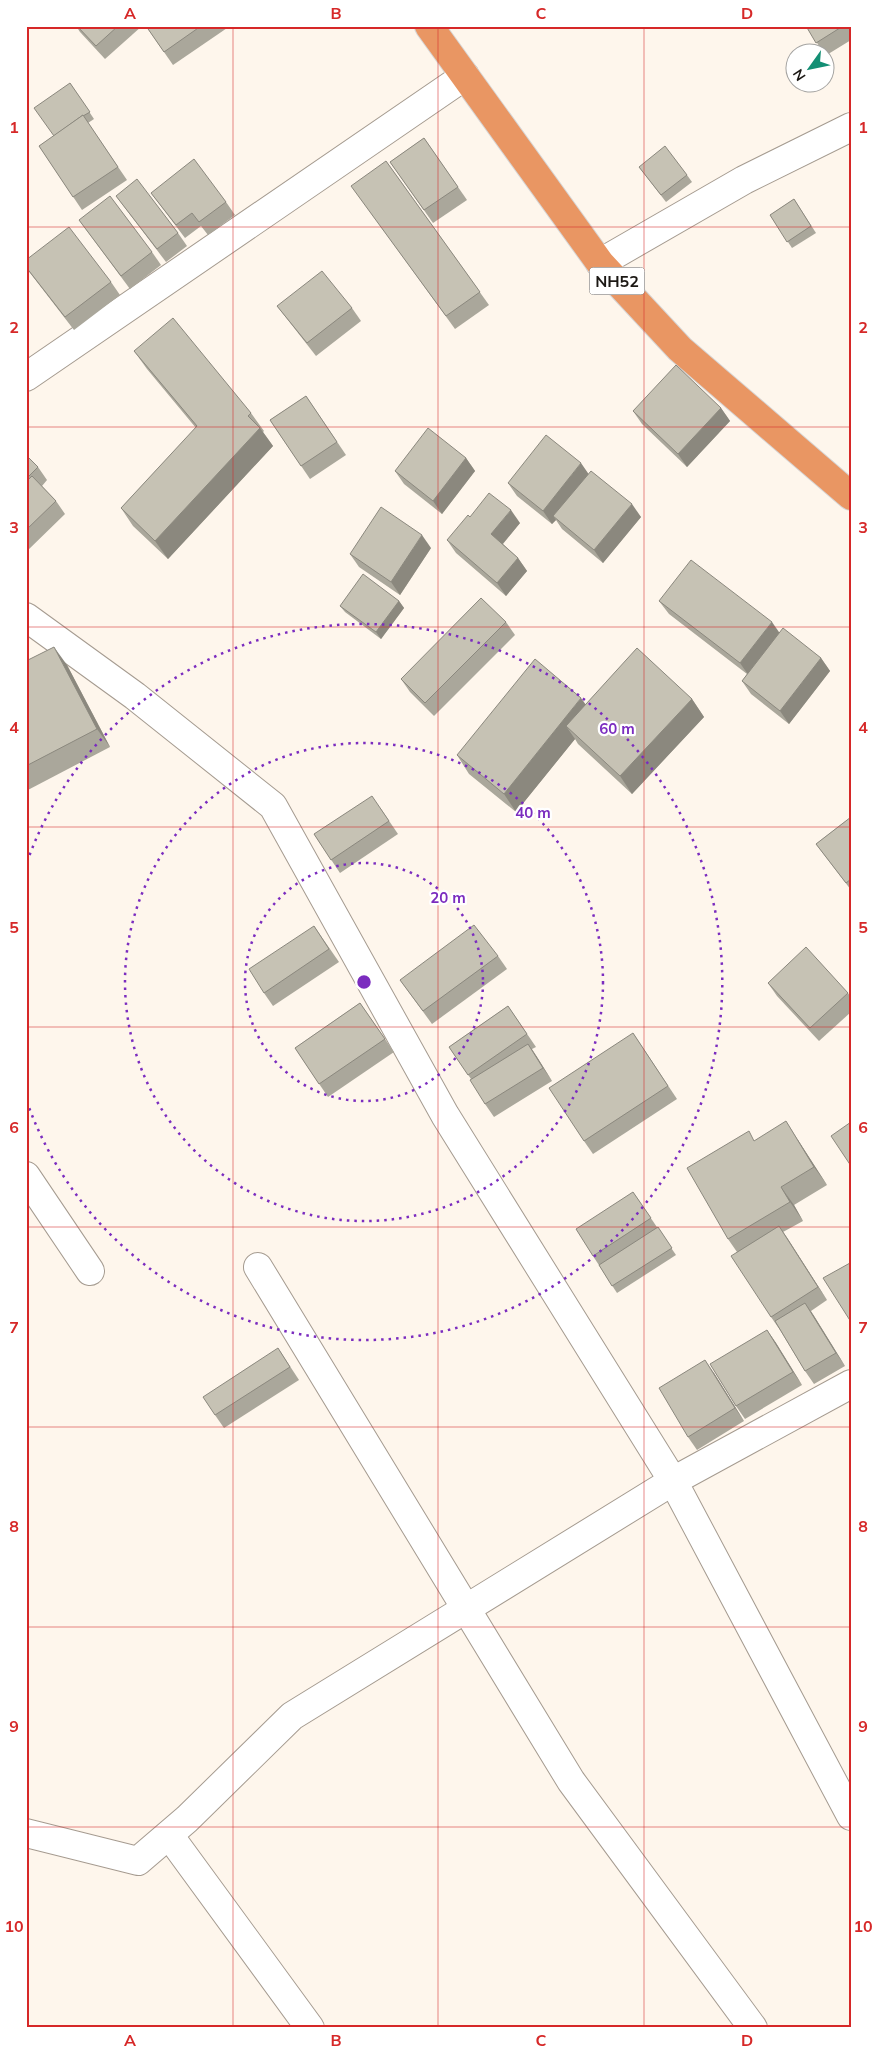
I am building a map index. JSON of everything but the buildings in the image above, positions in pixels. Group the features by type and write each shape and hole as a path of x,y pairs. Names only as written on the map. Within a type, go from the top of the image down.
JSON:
{"highway":[{"name":"NH52","path":"428,26 600,263 680,349 851,496"}],"street":[{"path":"26,377 465,76"},
{"path":"600,263 744,180 851,127"},
{"path":"26,617 135,696 273,806 445,1115 673,1481 851,1816"},
{"path":"26,1176 90,1271"},
{"path":"258,1267 571,1781 753,2028"},
{"path":"26,1833 138,1861 169,1835 292,1716 673,1481 851,1384"},
{"path":"169,1835 310,2028"}]}
